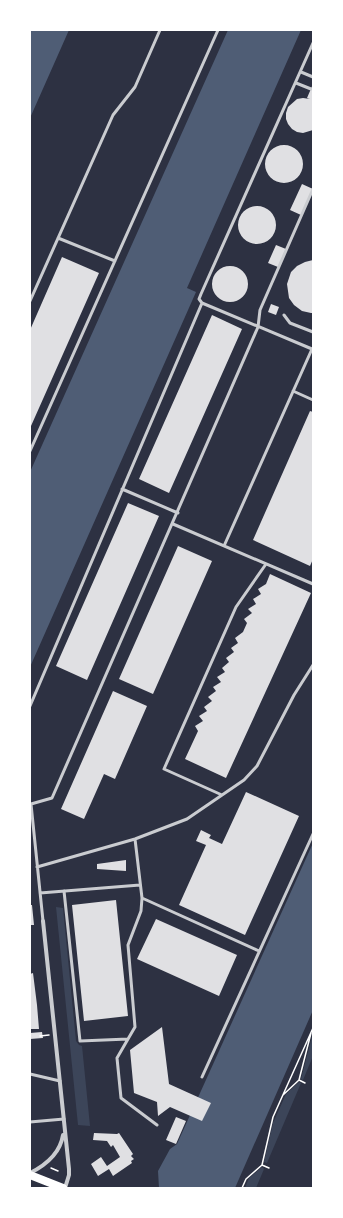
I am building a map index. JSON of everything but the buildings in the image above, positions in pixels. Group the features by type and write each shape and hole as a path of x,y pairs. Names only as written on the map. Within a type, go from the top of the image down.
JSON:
{"main road":[{"path":"30,1174 64,1188"}],"street":[{"path":"43,921 69,1169 69,1175 64,1188"},
{"path":"30,1174 45,1165 55,1155 61,1143 64,1129"}],"lane":[{"path":"30,302 113,115 134,87 160,30"},
{"path":"30,451 218,30"},
{"path":"224,546 312,350 202,303 199,299 313,43"},
{"path":"301,72 313,77"},
{"path":"296,83 311,89"},
{"path":"43,921 31,803 52,798 178,513 258,327 260,310 313,190"},
{"path":"58,238 115,261"},
{"path":"30,706 202,303"},
{"path":"284,315 290,323 313,332"},
{"path":"293,391 313,400"},
{"path":"30,441 34,442"},
{"path":"122,489 178,513"},
{"path":"173,524 313,584"},
{"path":"222,795 164,769 236,607 266,564"},
{"path":"38,866 135,839 187,819 244,780 257,766 294,696 313,665"},
{"path":"202,1077 313,834"},
{"path":"135,839 142,898 141,911 128,945 135,1027 117,1058 121,1098 157,1125"},
{"path":"40,893 140,885"},
{"path":"64,891 80,1041 128,1039"},
{"path":"142,898 259,951"},
{"path":"30,1074 60,1081"},
{"path":"30,1122 64,1119"}],"path":[{"path":"242,1188 246,1179 262,1165 273,1117 313,1028"},
{"path":"282,1096 299,1080 311,1031"},
{"path":"299,1080 305,1083"},
{"path":"262,1165 269,1168"},
{"path":"49,1174 53,1168 58,1171"}],"shaded area":[{"path":"30,30 69,30 30,118"},
{"path":"228,30 301,30 187,288 196,292 30,667 30,472"},
{"path":"313,843 313,1010 235,1188 159,1188 158,1171 170,1149 177,1144"},
{"path":"56,907 63,908 76,1041 82,1046 90,1126 78,1125"},
{"path":"313,1033 313,1056 303,1080 301,1079"},
{"path":"299,1082 301,1083 267,1163 264,1162 273,1123 286,1094"},
{"path":"262,1167 264,1169 256,1188 245,1188 249,1178"}]}
